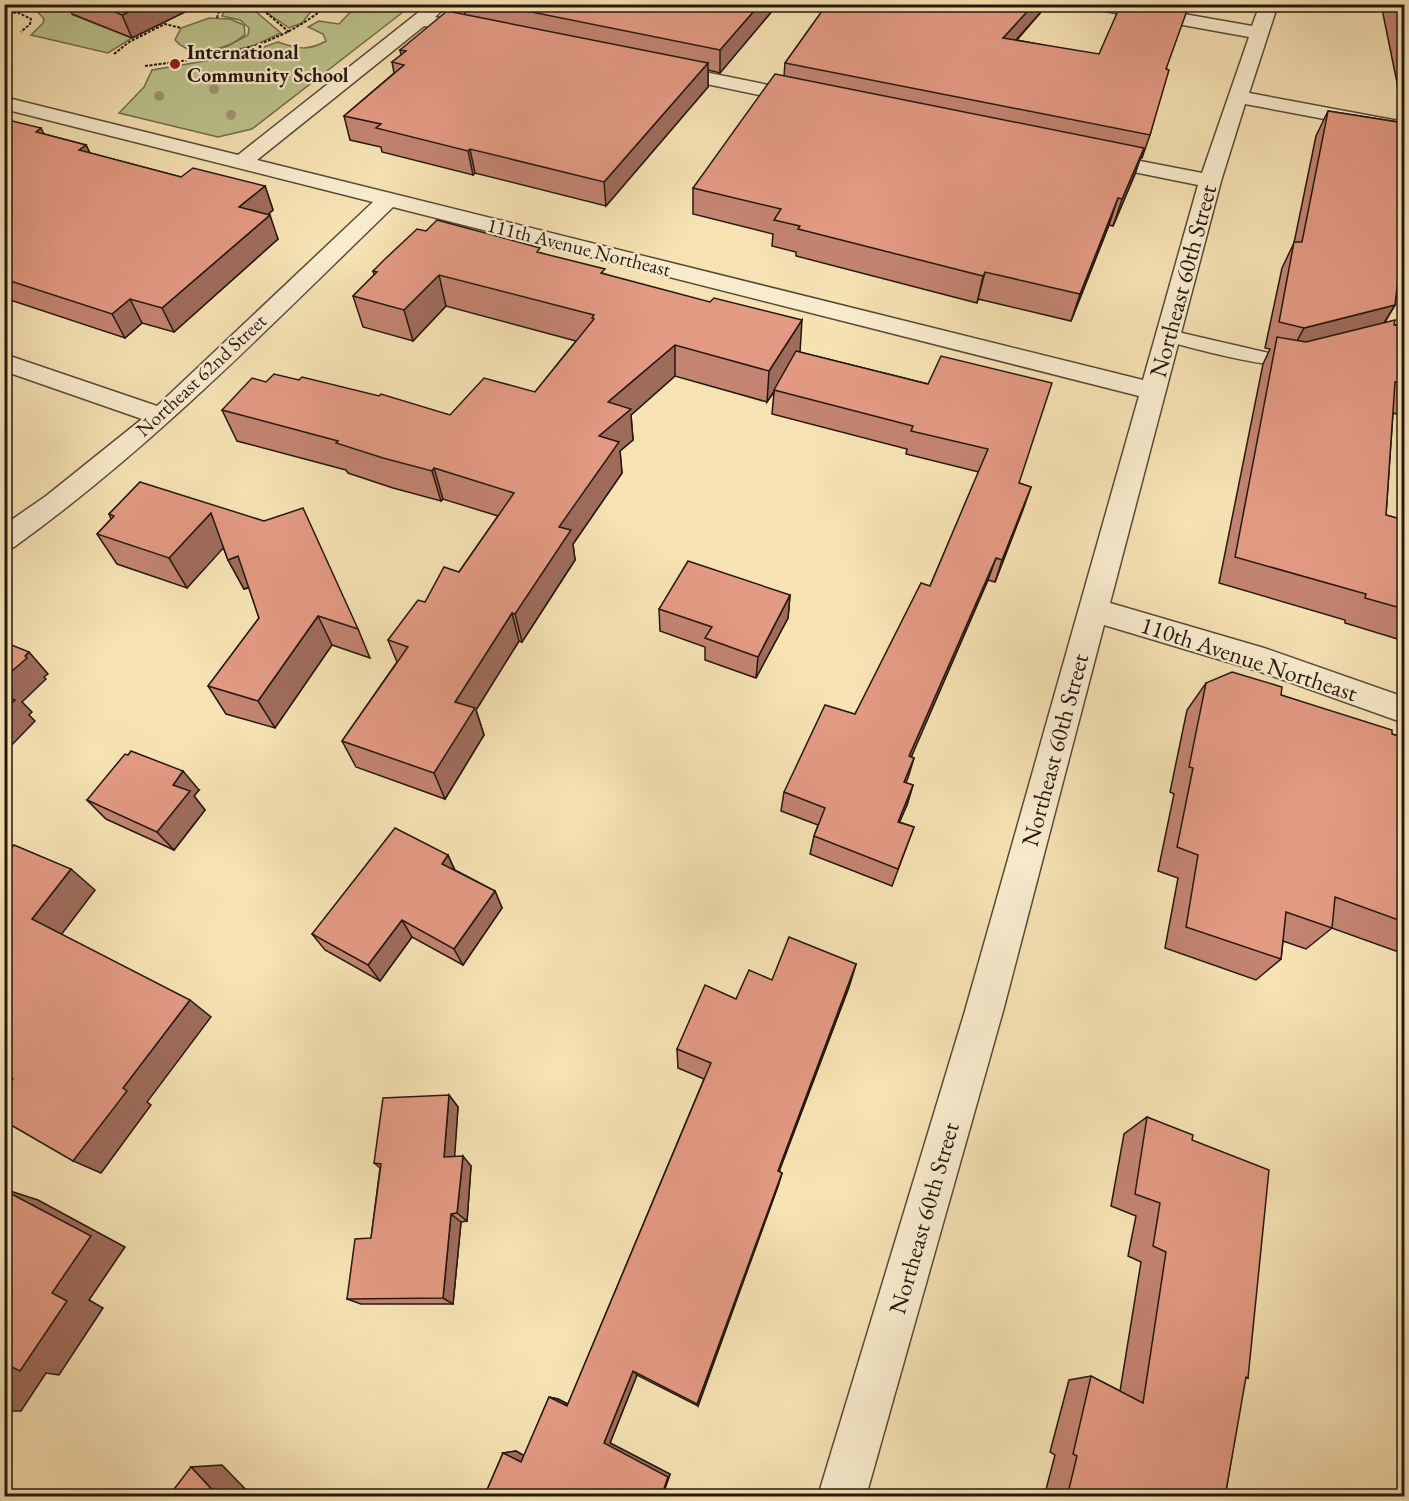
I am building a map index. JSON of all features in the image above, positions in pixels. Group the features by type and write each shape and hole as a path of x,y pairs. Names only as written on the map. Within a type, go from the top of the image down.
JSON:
{"street":[{"path":"242,162 441,4"},
{"path":"1094,4 1264,19"},
{"name":"Northeast 60th Street","path":"842,1497 984,1011 1210,181 1264,19"},
{"path":"422,20 497,35"},
{"path":"649,66 824,102"},
{"path":"1237,97 1404,128"},
{"name":"111th Avenue Northeast","path":"4,103 1153,391"},
{"path":"1069,153 1210,181"},
{"name":"Northeast 62nd Street","path":"4,540 53,507 160,416 389,200"},
{"path":"4,362 160,416"},
{"name":"110th Avenue Northeast","path":"1093,610 1264,660 1404,710"}],"lane":[{"path":"1169,336 1273,360 1290,362 1312,356"}],"path":[{"path":"4,11 17,4"},
{"path":"217,18 221,4"},
{"path":"256,4 290,32"},
{"path":"145,66 240,52 311,21 329,4"},
{"path":"4,11 20,13 31,19 30,24 21,32"},
{"path":"114,54 129,42 165,24 181,28"},
{"path":"204,57 206,50"}],"green space":[{"path":"32,4 85,5 73,15 132,38 108,53 31,35 44,19 36,10 25,7"},
{"path":"316,4 302,23 289,28 256,5"},
{"path":"358,4 412,5 252,129 218,137 119,113 144,87 152,70 241,55 278,42 308,48 326,41 323,34 308,27 319,21 339,24"},
{"path":"226,5 248,5 281,33 253,46 211,55 248,35 249,28 240,20 222,16"},
{"path":"209,18 230,19 244,25 245,34 238,40 220,48 200,51 182,46 175,40 181,28"}],"building":[{"path":"95,4 145,4 122,15"},
{"path":"492,4 760,4 720,50"},
{"path":"827,4 1034,4 1003,38 1099,54 1121,4 1189,5 1166,69 1169,70 1150,135 785,63"},
{"path":"1398,4 1404,4 1404,32"},
{"path":"447,11 708,63 604,182 376,128 381,124 344,116 404,65 392,62 406,51 400,50"},
{"path":"775,74 1144,148 1122,199 1118,198 1080,294 985,272 983,276 798,229 800,226 774,220 781,209 693,188"},
{"path":"1328,111 1404,123 1404,252 1401,252 1395,305 1304,328 1279,322 1294,242 1302,242"},
{"path":"4,119 41,128 36,132 86,145 79,150 181,177 193,168 265,186 239,207 270,215 162,308 130,299 112,314 4,279"},
{"path":"437,220 540,248 537,252 605,269 601,273 710,302 714,298 802,320 769,371 675,345 608,402 631,409 599,436 619,442 559,527 571,530 515,614 512,613 455,702 475,708 434,773 342,741 408,647 388,640 418,600 425,602 444,567 459,572 514,493 434,468 432,471 383,458 336,443 338,441 222,410 252,378 266,382 274,374 299,380 302,377 379,396 381,394 450,415 484,378 535,392 594,319 592,318 594,315 439,275 404,310 353,296 377,272 373,271 417,229 426,231"},
{"path":"1395,320 1394,325 1404,327 1404,384 1395,382 1386,515 1404,520 1404,609 1365,598 1366,594 1235,557 1277,337 1306,342"},
{"path":"796,351 928,384 941,356 1052,383 1019,483 1031,487 1002,560 996,558 909,756 914,758 904,782 913,785 898,822 914,827 898,869 814,836 825,808 784,792 825,705 855,714 921,583 930,586 988,449 911,431 913,426 774,390"},
{"path":"140,482 264,521 303,508 358,629 318,616 258,701 208,686 259,618 238,556 228,560 211,513 169,558 97,534 114,516 109,514"},
{"path":"688,561 790,595 758,657 705,638 712,627 659,609"},
{"path":"4,642 29,652 25,656 27,658 4,678"},
{"path":"1232,672 1282,687 1281,695 1392,730 1392,734 1404,738 1404,922 1335,897 1332,928 1286,912 1281,959 1186,927 1198,855 1177,847 1193,768 1189,767 1206,683"},
{"path":"4,688 12,691 6,697 15,700 4,711"},
{"path":"131,751 183,771 173,785 190,791 157,832 87,800 125,754 128,755"},
{"path":"395,828 448,855 442,864 495,891 454,949 402,920 368,965 312,934"},
{"path":"14,845 71,869 32,919 190,1000 123,1088 127,1091 73,1161 4,1121 4,1090 13,1079 4,1075 4,856"},
{"path":"789,937 856,964 778,1171 782,1173 697,1404 633,1371 604,1443 668,1477 661,1497 484,1497 503,1453 521,1462 549,1397 567,1406 711,1063 677,1049 705,985 736,999 749,970 772,980"},
{"path":"449,1095 444,1157 463,1156 457,1213 451,1214 443,1298 347,1299 355,1239 371,1238 381,1164 374,1163 383,1098"},
{"path":"1147,1117 1193,1135 1192,1140 1269,1170 1248,1378 1246,1377 1225,1497 1067,1497 1077,1456 1073,1454 1091,1376 1143,1403 1166,1252 1153,1246 1160,1203 1135,1194"},
{"path":"4,1190 91,1236 52,1293 67,1301 20,1371 8,1365 4,1371"},
{"path":"191,1467 219,1497 168,1497"}],"place":[{"name":"International Community School","path":"175,64"}]}
